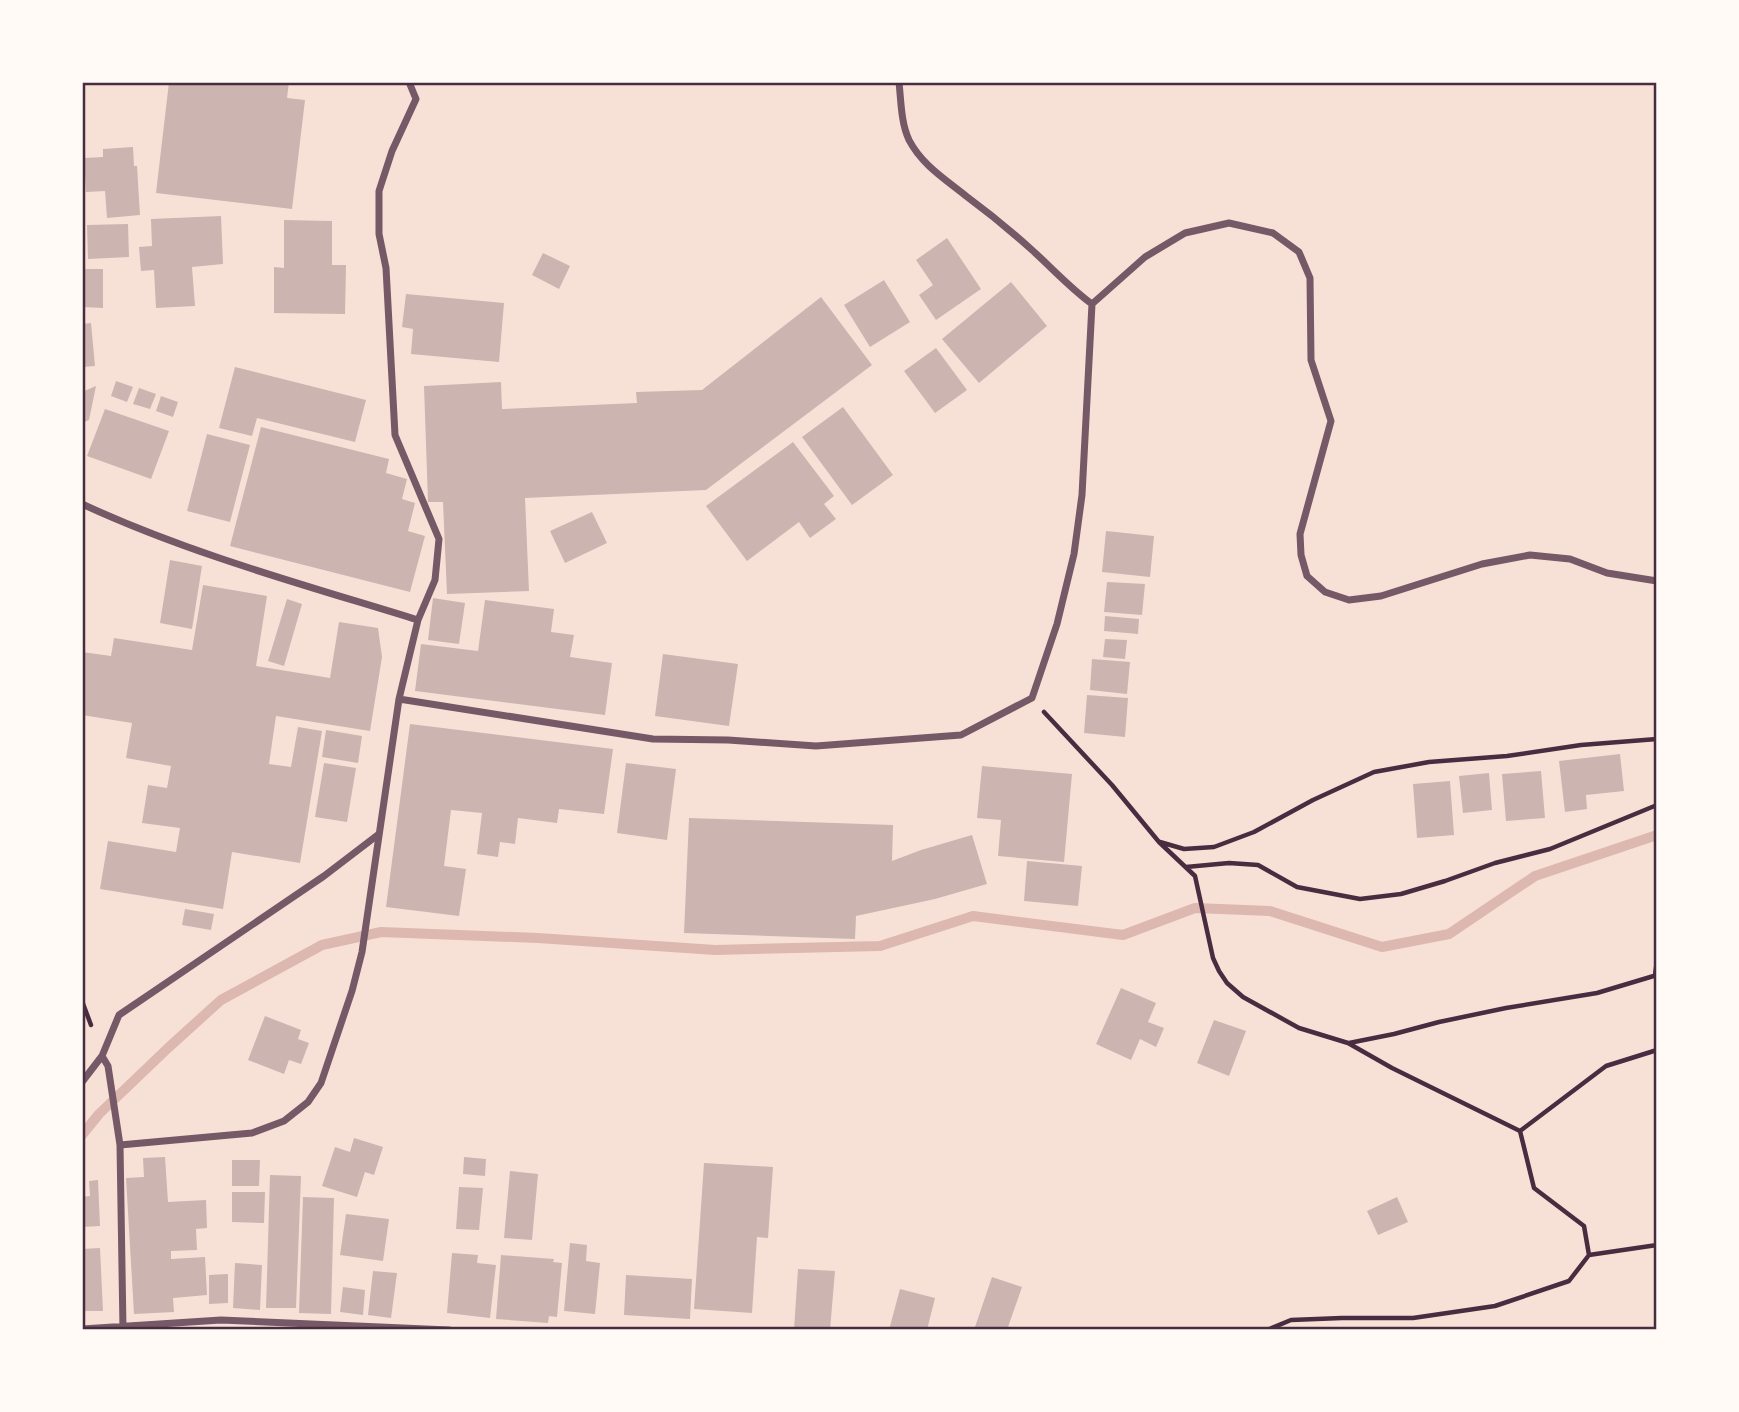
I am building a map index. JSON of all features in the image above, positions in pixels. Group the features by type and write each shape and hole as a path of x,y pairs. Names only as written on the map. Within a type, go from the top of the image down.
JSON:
{"street":[{"path":"120,1145 252,1133 284,1121 308,1102 321,1083 352,991 368,915 399,699 418,620 435,580 439,540 395,435 386,268 379,234 379,191 392,151 416,99 409,82"},
{"path":"899,82 903,121 909,139 921,158 1092,304"},
{"path":"399,699 653,739 728,740 817,746 961,735 1032,698 1056,624 1074,554 1082,495 1092,304 1145,257 1185,233 1229,223 1273,233 1299,252 1310,278 1311,360 1331,421 1300,534 1301,555 1307,576 1325,592 1349,600 1381,596 1482,564 1530,555 1570,559 1607,573 1657,581"},
{"path":"82,504 117,520 237,564 418,620"},
{"path":"82,1082 103,1056 119,1015 324,876 379,835"},
{"path":"103,1056 108,1066 120,1145 123,1328"},
{"path":"82,1329 221,1320 449,1330"}],"path":[{"path":"1032,698 1112,785 1159,842 1195,876 1213,958 1227,983 1243,998 1299,1028 1348,1043 1392,1068 1520,1131 1535,1188 1584,1226 1589,1255"},
{"path":"1159,842 1184,849 1214,847 1254,832 1313,800 1374,772 1429,762 1657,739"},
{"path":"1186,867 1229,863 1258,865 1297,887 1360,899 1401,894 1495,863 1550,849 1657,806"},
{"path":"1348,1043 1506,1008 1597,993 1656,975 1657,960"},
{"path":"1520,1131 1606,1066 1657,1050"},
{"path":"1267,1330 1291,1320 1413,1318 1495,1306 1569,1282 1589,1255 1657,1245"}],"building":[{"path":"169,82 289,82 287,98 305,100 292,209 156,193"},
{"path":"133,147 140,215 107,218 105,191 86,192 84,158 103,157 103,149"},
{"path":"221,216 223,264 192,267 195,306 156,308 154,270 141,271 139,247 152,246 151,219"},
{"path":"284,220 332,221 332,265 346,265 345,314 274,313 274,267 284,268"},
{"path":"128,224 129,257 88,259 87,225"},
{"path":"947,238 981,289 936,320 919,295 933,285 916,260"},
{"path":"543,253 570,266 559,289 532,275"},
{"path":"82,269 103,269 103,308 82,307"},
{"path":"884,280 910,322 870,347 844,305"},
{"path":"1011,282 1047,326 979,383 942,339"},
{"path":"406,294 504,303 499,362 411,354 413,329 402,327"},
{"path":"821,297 872,365 706,490 525,498 529,591 447,594 443,502 428,502 424,386 501,382 502,409 637,403 636,392 702,390"},
{"path":"91,323 95,366 82,367 82,324"},
{"path":"936,348 967,390 935,413 904,371"},
{"path":"235,367 366,400 355,442 257,418 252,436 219,428"},
{"path":"116,381 133,387 127,402 111,396"},
{"path":"96,386 89,420 82,423 82,392"},
{"path":"139,388 156,394 150,409 133,404"},
{"path":"161,396 178,402 173,417 156,411"},
{"path":"843,407 893,475 852,505 802,437"},
{"path":"105,409 169,431 151,479 87,456"},
{"path":"261,427 389,459 386,473 407,479 402,499 415,503 408,531 425,536 410,592 230,546"},
{"path":"207,434 250,445 230,522 187,511"},
{"path":"793,442 834,496 824,504 836,519 810,538 799,522 747,561 706,506"},
{"path":"592,512 607,543 565,563 550,531"},
{"path":"1106,531 1154,536 1150,577 1102,572"},
{"path":"170,560 202,566 192,629 160,623"},
{"path":"1107,582 1145,584 1142,615 1104,612"},
{"path":"203,585 267,596 256,666 330,678 339,622 378,628 382,657 370,731 276,716 269,764 291,767 298,727 322,731 300,863 232,852 223,909 100,889 108,841 176,852 180,828 142,823 148,785 167,788 171,766 126,758 132,723 82,715 82,652 111,656 114,638 192,650"},
{"path":"433,598 465,603 459,644 428,640"},
{"path":"287,599 302,604 284,666 268,661"},
{"path":"485,600 554,609 551,632 574,635 570,657 612,663 605,715 415,691 421,644 478,651"},
{"path":"1105,616 1139,619 1138,634 1104,631"},
{"path":"1105,639 1127,640 1125,659 1103,657"},
{"path":"663,654 738,664 729,726 655,716"},
{"path":"1092,659 1130,662 1127,694 1090,690"},
{"path":"1087,695 1128,698 1125,737 1084,733"},
{"path":"410,724 613,749 604,814 559,809 557,823 518,818 515,844 500,842 498,857 477,854 482,813 451,810 444,866 466,869 459,916 386,907"},
{"path":"326,730 362,736 358,763 322,757"},
{"path":"1620,754 1624,791 1586,795 1587,809 1565,812 1559,761"},
{"path":"324,763 356,768 347,822 315,817"},
{"path":"626,763 676,769 667,840 617,833"},
{"path":"982,766 1072,774 1064,862 998,856 1001,820 977,818"},
{"path":"1541,771 1545,818 1506,821 1502,774"},
{"path":"1489,773 1492,810 1463,813 1459,776"},
{"path":"1450,781 1454,835 1417,838 1413,784"},
{"path":"689,818 893,825 892,861 972,835 987,884 935,899 856,916 855,939 684,933"},
{"path":"1027,861 1082,866 1078,906 1024,901"},
{"path":"185,909 214,914 211,930 182,925"},
{"path":"1121,988 1156,1003 1148,1022 1164,1028 1156,1047 1140,1039 1131,1060 1096,1044"},
{"path":"265,1016 301,1030 298,1039 309,1043 301,1064 289,1060 284,1074 248,1060"},
{"path":"1214,1020 1246,1031 1229,1076 1197,1063"},
{"path":"354,1138 383,1147 374,1175 365,1172 357,1197 322,1186 335,1147 350,1152"},
{"path":"165,1157 168,1202 206,1200 207,1228 196,1229 197,1250 171,1251 171,1259 205,1257 207,1295 173,1298 174,1312 134,1314 126,1178 144,1177 143,1158"},
{"path":"464,1157 486,1159 485,1176 463,1174"},
{"path":"232,1160 260,1160 259,1186 232,1186"},
{"path":"704,1163 773,1167 768,1238 757,1237 752,1313 694,1309"},
{"path":"510,1171 538,1174 532,1240 504,1238"},
{"path":"270,1175 301,1176 296,1308 266,1308"},
{"path":"98,1180 100,1226 82,1227 82,1197 90,1196 89,1181"},
{"path":"459,1187 483,1188 479,1230 456,1229"},
{"path":"232,1192 265,1192 264,1223 232,1222"},
{"path":"303,1197 334,1198 331,1314 299,1313"},
{"path":"1397,1197 1408,1222 1378,1235 1367,1211"},
{"path":"346,1214 389,1219 383,1261 340,1255"},
{"path":"570,1243 587,1245 586,1261 600,1263 595,1314 564,1311"},
{"path":"100,1248 103,1311 82,1311 82,1249"},
{"path":"452,1253 478,1255 477,1263 496,1265 490,1318 447,1313"},
{"path":"501,1255 554,1259 553,1262 562,1263 557,1317 549,1316 548,1323 496,1319"},
{"path":"235,1263 262,1265 260,1310 233,1308"},
{"path":"798,1269 835,1271 830,1330 794,1330"},
{"path":"373,1271 397,1273 391,1318 368,1315"},
{"path":"228,1274 228,1303 209,1304 209,1275"},
{"path":"626,1275 692,1279 690,1319 624,1315"},
{"path":"992,1277 1022,1287 1007,1330 974,1330"},
{"path":"343,1287 365,1290 363,1315 340,1312"},
{"path":"900,1289 935,1298 927,1330 889,1330"}],"waterway":[{"path":"82,1135 99,1114 221,1000 322,945 381,932 538,938 715,950 880,946 973,916 1123,935 1195,908 1270,911 1382,947 1449,934 1535,876 1657,835"}]}
